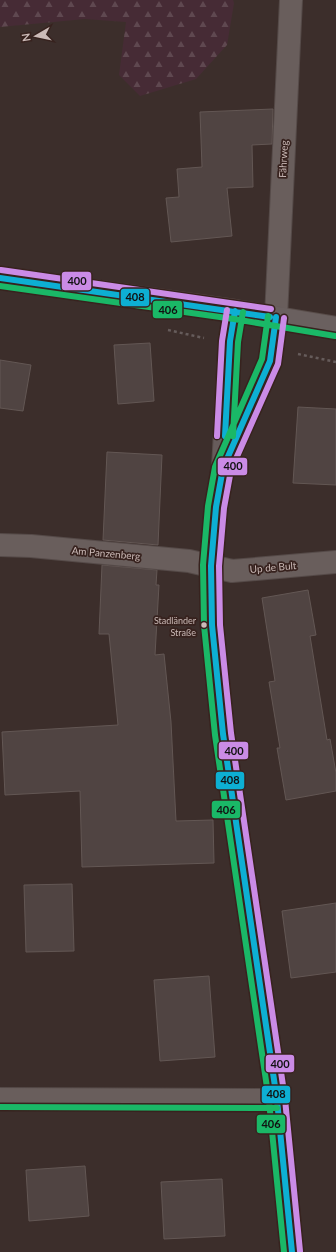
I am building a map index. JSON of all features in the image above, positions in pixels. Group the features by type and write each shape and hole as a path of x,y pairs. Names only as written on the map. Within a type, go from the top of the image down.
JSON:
{"main road":[{"path":"0,278 235,311 336,328"},
{"path":"235,311 230,341 224,468 216,507 211,566 212,625 223,734 277,1100 292,1252"},
{"path":"224,468 270,361 276,318"}],"street":[{"name":"Fährweg","path":"276,318 291,0"},
{"name":"Am Panzenberg","path":"0,545 31,546 189,561 211,566"},
{"name":"Up de Bult","path":"211,566 232,571 336,562"},
{"path":"0,1099 277,1100"}],"green space":[{"path":"0,0 233,0 234,3 227,45 196,79 140,96 119,75 126,22 85,19 0,27"}],"building":[{"path":"273,109 272,144 252,145 253,187 227,188 232,236 171,242 166,198 179,197 177,169 202,167 200,112"},
{"path":"150,343 154,401 118,404 114,345"},
{"path":"0,360 31,365 23,411 0,408"},
{"path":"298,407 336,409 336,485 293,483"},
{"path":"107,452 162,455 158,545 103,540"},
{"path":"102,565 157,570 156,585 159,585 155,655 164,654 171,722 176,821 213,820 214,863 82,867 80,791 5,795 2,732 118,725 109,634 99,634"},
{"path":"308,590 316,635 310,636 327,740 330,739 336,773 336,791 286,800 277,748 280,748 269,682 275,681 262,598"},
{"path":"72,884 74,951 26,952 24,885"},
{"path":"336,903 336,972 291,978 282,911"},
{"path":"209,976 215,1057 160,1061 154,980"},
{"path":"85,1166 89,1216 29,1221 26,1170"},
{"path":"222,1179 225,1236 164,1239 161,1182"}],"transit line":[{"name":"400","path":"1,270 271,309"},
{"name":"408","path":"0,278 270,317"},
{"name":"406","path":"0,286 234,319 335,336"},
{"name":"400","path":"217,436 222,341 227,310"},
{"name":"408","path":"225,436 230,341 235,311"},
{"name":"406","path":"233,436 238,342 243,312"},
{"name":"406","path":"268,316 262,359 215,467 208,506 203,565 204,625 215,735 269,1101 284,1252"},
{"name":"408","path":"276,317 270,361 223,468 216,507 211,566 212,625 223,734 277,1100 292,1252"},
{"name":"400","path":"284,318 278,364 231,470 224,508 219,566 220,625 231,733 285,1099 300,1251"},
{"name":"406","path":"0,1107 277,1108"}],"place":[{"name":"Stadländer Straße","path":"204,625"}]}
